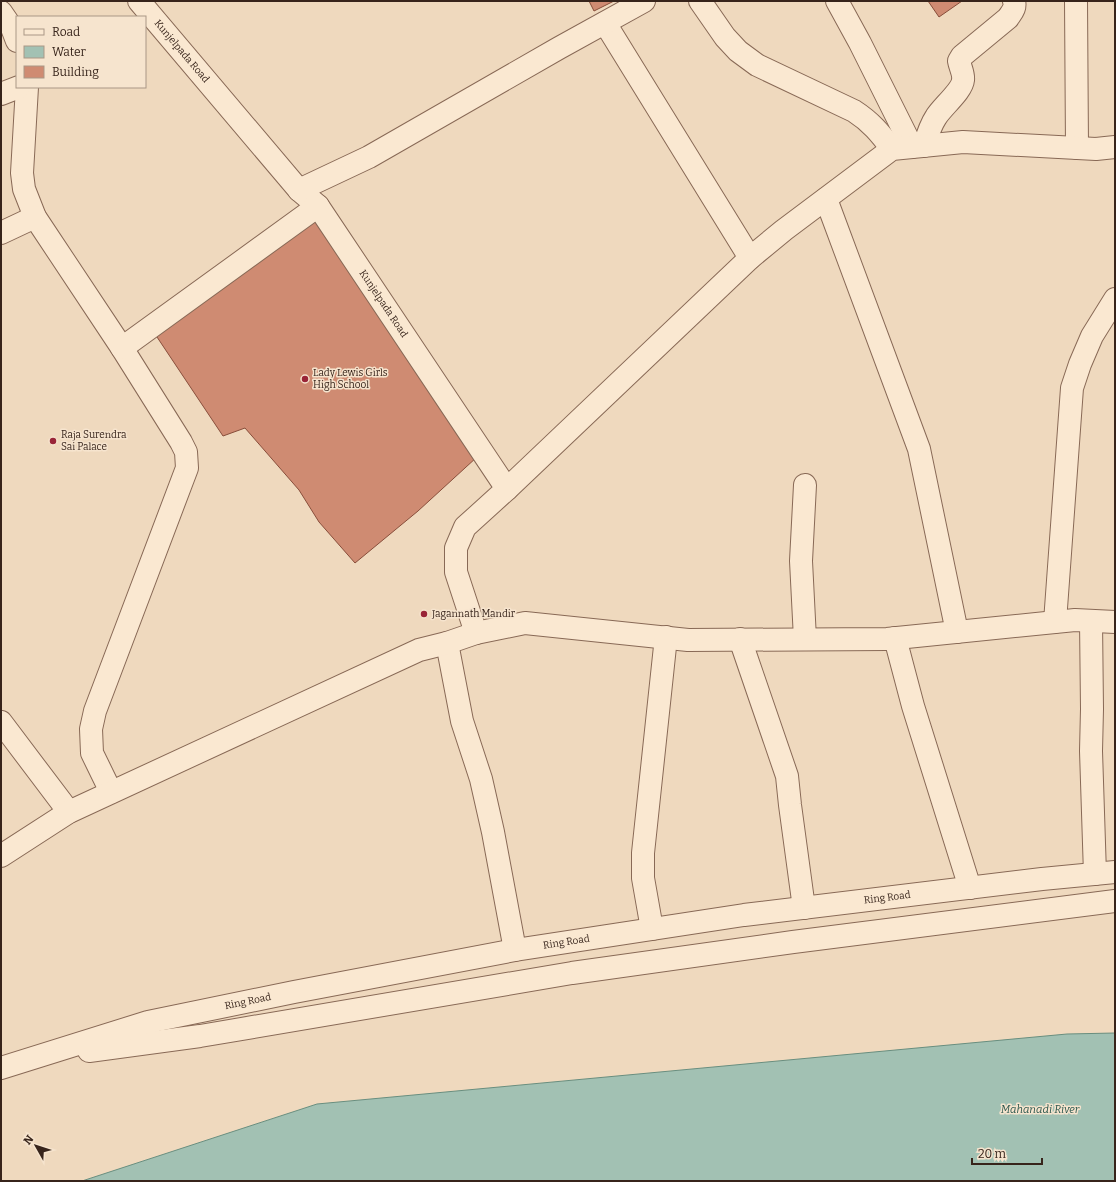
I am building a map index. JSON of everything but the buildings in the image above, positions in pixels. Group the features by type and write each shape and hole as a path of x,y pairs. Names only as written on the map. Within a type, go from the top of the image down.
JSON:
{"street":[{"name":"Kunjelpada Road","path":"139,1 299,190 318,206 507,489"},
{"path":"299,190 369,157 644,1"},
{"path":"700,1 725,37 738,51 757,65 854,111 867,120 877,130 909,147 963,142 1096,149 1115,147"},
{"path":"837,1 860,43 909,147"},
{"path":"476,633 456,572 456,548 465,527 750,258 784,230 826,199 909,147 931,124 963,83 964,78 959,62 962,56 1008,18 1013,11 1014,1"},
{"path":"1076,1 1077,148"},
{"path":"1,12 12,28 16,38"},
{"path":"605,23 750,258"},
{"path":"1,94 16,88"},
{"path":"27,88 22,172 24,188 35,217 122,348 186,452 187,468 95,711 91,729 92,752 111,792"},
{"path":"826,199 919,449 957,632"},
{"path":"122,348 318,206"},
{"path":"1,233 35,217"},
{"path":"1055,622 1072,388 1092,336 1115,299"},
{"path":"805,485 801,561 805,639"},
{"path":"1,856 69,812 111,792 419,650 447,643 476,633 525,623 688,640 895,638 1075,620 1115,622"},
{"path":"1091,621 1091,751 1105,873"},
{"path":"652,929 644,878 643,853 645,818 651,783 666,637"},
{"path":"895,638 913,706 970,888"},
{"path":"740,640 787,776 804,908"},
{"path":"447,643 462,721 481,779 493,832 514,950"},
{"path":"1,722 69,812"},
{"name":"Ring Road","path":"1,1068 148,1022 294,992 514,950 744,915 1105,873"},
{"name":"Ring Road","path":"27,1060 200,1036 572,973 793,942 1115,901"}],"water":[{"name":"Mahanadi River","path":"1115,1033 1115,1181 82,1181 317,1104 1067,1034"}],"place":[{"name":"Lady Lewis Girls High School","path":"305,379"},
{"name":"Raja Surendra Sai Palace","path":"53,441"},
{"name":"Jagannath Mandir","path":"424,614"}]}
